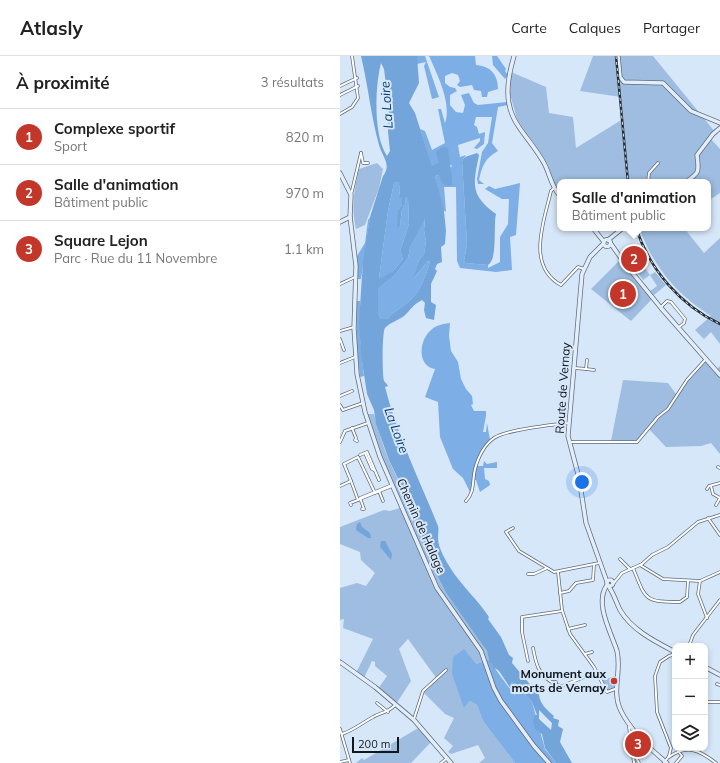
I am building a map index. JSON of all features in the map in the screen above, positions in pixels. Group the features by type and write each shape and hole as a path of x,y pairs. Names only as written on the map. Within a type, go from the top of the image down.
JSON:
{"street":[{"path":"340,114 352,107 357,101 358,86 352,56"},
{"path":"514,56 507,82 509,103 518,126 546,166 554,188 557,192"},
{"path":"618,56 620,77 624,82 663,82 691,111 720,123"},
{"path":"340,86 356,78"},
{"path":"340,94 358,86"},
{"path":"690,179 697,174 699,170 697,155 713,134 720,128"},
{"path":"351,195 361,153 363,163 368,163"},
{"path":"648,179 648,175 658,164"},
{"path":"340,173 341,179 351,195"},
{"path":"554,188 551,191 540,238 539,252 541,260 550,277 561,285 578,267 584,269"},
{"name":"Chemin de Halage","path":"351,195 350,217 354,243 356,277 354,326 356,357 363,402 380,457 435,584 481,651 497,694 534,746 549,763"},
{"path":"340,222 350,217"},
{"path":"596,231 614,250 720,375"},
{"path":"607,243 619,231"},
{"name":"Route de Vernay","path":"607,243 590,257 584,269 569,423 570,442 579,478 586,523 600,562 611,583"},
{"path":"622,260 678,326"},
{"path":"340,284 356,277"},
{"path":"662,306 667,301 670,302 685,319 684,323 678,326"},
{"path":"340,331 354,326"},
{"path":"340,339 344,350"},
{"path":"340,362 356,357"},
{"path":"570,442 637,442 658,417 668,409 687,380 706,359"},
{"path":"586,369 587,360"},
{"path":"574,368 594,370"},
{"path":"340,396 352,391"},
{"path":"340,405 343,410 363,402"},
{"path":"340,442 341,436 345,430 369,423"},
{"path":"466,501 473,490 474,473 483,451 495,437 516,431 569,423"},
{"path":"352,428 356,438 355,440 357,441"},
{"path":"365,453 367,452 379,480"},
{"path":"360,455 365,453"},
{"path":"365,453 372,469 375,470"},
{"path":"362,509 364,509 344,463 358,457 375,492"},
{"path":"363,465 369,462"},
{"path":"340,486 351,481"},
{"path":"707,490 711,486 720,483"},
{"path":"351,504 350,503 392,485"},
{"path":"711,486 713,494 720,498 716,505"},
{"path":"379,491 383,501"},
{"path":"676,763 682,756 678,751 665,762 647,745 629,724 616,700 615,689 619,662 606,619 602,597 603,590 630,569 640,565 652,555 668,547 698,522 720,515"},
{"path":"708,518 720,535"},
{"path":"513,528 506,532 515,547 554,572 600,562"},
{"path":"620,559 630,569"},
{"path":"560,593 569,591 576,584 593,580 594,564"},
{"path":"640,565 663,579 700,581 720,572"},
{"path":"528,574 534,574 547,568"},
{"path":"633,568 644,594 653,601 680,602 687,597 688,581"},
{"path":"558,572 562,611 568,629 597,672 607,692 615,689"},
{"path":"700,581 698,594 707,618"},
{"path":"611,583 613,593 621,611 634,626 650,638 672,651"},
{"path":"689,643 690,639 720,600"},
{"path":"528,661 522,632 522,617 562,611"},
{"path":"568,629 585,625"},
{"path":"533,648 540,672 544,679 556,685 561,686 597,672"},
{"path":"585,654 592,652"},
{"path":"668,758 671,745 657,712 654,682 658,665 672,654"},
{"path":"340,662 414,720 451,763"},
{"path":"708,669 720,675"},
{"path":"414,720 423,691 446,670"},
{"path":"708,702 720,702"},
{"path":"377,703 388,712"},
{"path":"341,735 358,728 371,718 388,712 395,705"},
{"path":"629,724 634,762"},
{"path":"340,728 349,762 340,762"},
{"path":"694,751 716,763"},
{"path":"633,753 640,763"},
{"path":"441,763 447,758"}],"shaded area":[{"path":"417,56 425,56 439,97 432,99 424,66 426,62 417,64"},
{"path":"429,56 475,56 476,65 490,69 497,79 498,89 488,92 487,97 482,97 481,91 474,90 472,85 460,87 457,85 460,81 458,75 452,73 445,76 445,83 450,87 455,88 457,91 450,95 450,105 456,112 463,113 465,105 461,95 469,93 474,103 478,105 507,102 508,105 498,107 492,143 498,151 487,160 481,171 479,180 484,184 478,184 477,179 482,152 488,143 492,117 476,117 474,125 477,127 479,134 485,132 484,144 477,149 474,148 480,141 480,138 458,145 460,157 466,155 462,161 467,244 464,261 465,263 488,265 488,268 500,262 500,237 508,224 509,199 502,199 485,189 489,186 495,189 520,183 516,235 510,237 512,270 496,272 460,268 457,261 456,187 444,187 446,212 442,209 435,176 439,175 453,185 450,170 452,165 439,164 432,167 420,129 425,131 432,150 445,143 438,109 441,109 445,123 447,107 443,89"},
{"path":"492,56 497,56 506,69 505,71 508,75 505,79 493,65"},
{"path":"593,56 653,56 715,132 710,138 720,149 720,193 711,199 711,179 557,179 557,189 548,164 517,119 510,94 511,72 546,87 549,113 573,117 576,148 623,119 621,97 580,91"},
{"path":"377,163 383,169 379,188 365,225 356,229 354,222 354,199 359,169"},
{"path":"398,182 400,188 399,197 402,197 402,205 398,210 400,226 402,209 405,204 406,196 408,198 409,224 400,251 403,259 393,271 381,279 379,278 388,211 394,183"},
{"path":"370,217 361,279 358,279 357,256 365,243 368,220"},
{"path":"425,218 424,230 426,241 424,254 419,260 414,278 428,261 430,262 422,283 417,293 413,297 387,319 381,319 378,313 378,289 394,276 408,258 410,248"},
{"path":"640,231 686,231 704,253 720,238 720,344 711,332 704,339 695,330 711,316 686,298 667,278 645,242"},
{"path":"619,261 652,299 631,321 591,289"},
{"path":"645,268 650,275 643,280 638,273"},
{"path":"655,272 666,285 654,295 650,291 657,286 650,275"},
{"path":"356,301 360,301 360,338 364,376 360,377 357,348"},
{"path":"450,323 449,336 451,351 458,362 461,379 466,389 472,396 473,404 471,405 474,411 486,411 483,432 486,432 487,423 490,440 479,455 475,466 483,466 484,461 487,464 497,462 497,468 484,468 485,479 489,481 490,485 480,492 476,480 473,480 470,492 463,478 453,469 440,437 438,402 425,397 435,369 429,367 423,358 422,347 426,335 435,327"},
{"path":"705,361 714,372 720,366 720,454 711,443 701,446 666,447 648,428 637,441 611,441 623,380 668,383 676,394"},
{"path":"367,414 374,414 388,457 397,478 409,497 407,499 416,517 416,524 422,536 431,563 487,651 490,659 476,664 464,708 470,701 477,705 483,721 515,763 479,763 485,758 478,745 451,754 448,752 453,746 444,738 454,718 445,714 423,692 437,679 408,639 399,649 411,681 396,704 378,689 387,676 375,666 375,662 372,661 364,678 356,673 373,639 343,628 344,619 340,620 340,588 357,583 366,586 375,573 361,560 360,552 340,544 340,527 384,510 390,511 403,507 384,463"},
{"path":"464,649 476,664 490,659 498,673 516,697 511,682 515,683 532,702 545,749 556,763 515,763 483,721 477,705 470,701 464,708 452,674 453,657"},
{"path":"617,675 614,688 607,691 601,681"},
{"path":"420,727 432,741 411,763 356,763 362,758 364,760"},
{"path":"638,737 648,749 637,755 634,753 632,739"}],"water":[{"name":"La Loire","path":"361,56 417,56 419,83 409,103 415,113 432,166 439,163 436,152 443,147 448,148 453,185 447,186 442,183 439,175 435,176 444,211 446,231 445,244 441,247 442,262 437,264 435,269 437,271 431,284 431,302 436,305 434,320 426,318 424,310 425,303 422,300 404,316 387,326 384,331 383,377 388,386 385,387 390,405 402,440 438,526 438,542 445,558 455,575 489,617 488,619 501,637 509,655 513,658 512,663 539,695 542,704 554,716 553,718 559,720 558,726 563,729 560,742 572,763 556,763 545,748 542,734 535,729 533,721 535,715 537,715 532,702 515,683 511,682 517,698 499,671 495,668 494,670 492,663 490,663 487,651 447,594 431,563 422,536 416,524 416,517 407,498 409,497 404,491 389,460 376,424 374,410 367,394 361,354 359,322 363,261 370,217 387,168 386,160 380,149 376,134","holes":["381,63 384,69 389,108 388,132 390,151 387,156 382,147 377,124 377,84","398,182 400,188 399,197 402,197 402,205 398,210 397,228 400,226 402,209 405,204 406,197 408,198 409,224 400,251 403,259 393,271 379,278 388,211 394,183","425,219 424,230 426,241 424,254 419,260 413,279 428,261 430,262 422,283 417,293 413,297 387,319 381,319 378,313 378,289 394,276 408,258 410,248","539,710 552,723 551,730 539,719"]},
{"path":"477,153 479,155 475,174 476,189 482,201 496,214 493,256 488,265 465,263 464,261 467,244 462,161 465,157"},
{"path":"360,522 362,527 370,533 371,538 368,538 356,530 357,524"},
{"path":"381,541 385,541 392,554 391,560 380,547"}],"railway":[{"path":"616,56 628,179"},
{"path":"637,231 649,258 668,285 692,307 720,324"}],"place":[{"name":"Salle d'animation","path":"634,259"},
{"name":"Complexe sportif","path":"623,294"},
{"name":"Monument aux morts de Vernay","path":"614,681"},
{"name":"Square Lejon","path":"638,744"}]}
